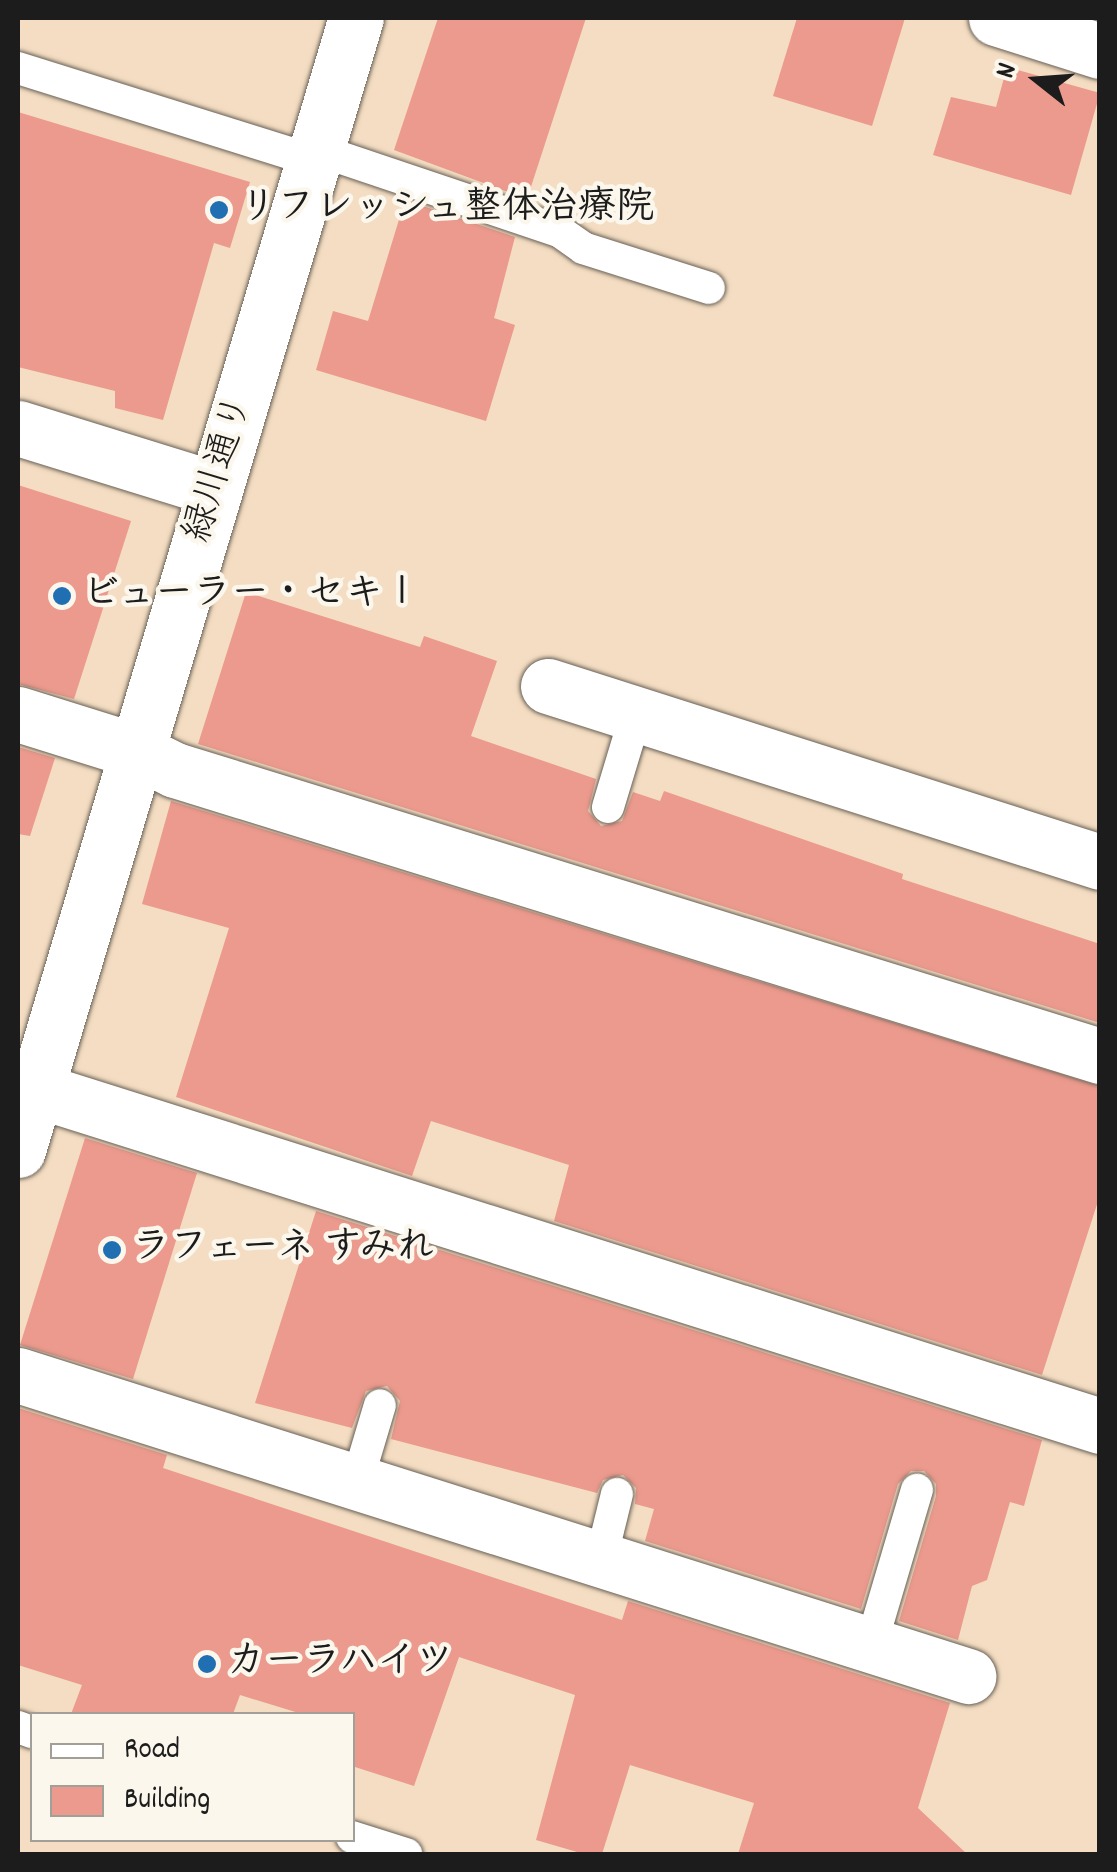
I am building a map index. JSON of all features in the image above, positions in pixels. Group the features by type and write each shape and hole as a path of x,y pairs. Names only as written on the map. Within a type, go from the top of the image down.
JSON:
{"street":[{"name":"緑川通り","path":"18,1150 27,1087 136,751 356,18"},
{"path":"996,18 1100,51"},
{"path":"18,428 215,489"},
{"path":"548,686 1100,862"},
{"path":"18,714 136,751 175,770 1100,1056"},
{"path":"27,1087 1100,1426"},
{"path":"18,1375 968,1676"}],"lane":[{"path":"18,68 559,231 583,248 709,288"},
{"path":"608,807 636,714"},
{"path":"357,1482 380,1405"},
{"path":"870,1645 917,1490"},
{"path":"601,1559 617,1494"},
{"path":"355,1838 406,1854"}],"building":[{"path":"438,18 586,18 527,199 394,150"},
{"path":"797,18 905,18 872,126 773,96"},
{"path":"1007,67 1100,93 1071,195 933,155 951,97 996,107"},
{"path":"18,112 250,182 230,248 214,243 163,420 115,408 115,391 18,367"},
{"path":"405,200 515,237 494,318 515,325 486,421 316,370 333,311 368,321"},
{"name":"ビューラー・セキⅠ","path":"18,485 131,521 74,699 18,684"},
{"path":"246,592 420,647 424,636 497,661 471,736 596,779 588,811 601,826 622,821 633,792 660,801 664,791 903,874 902,879 1100,944 1100,1023 198,744"},
{"path":"18,747 55,758 30,836 18,834"},
{"path":"171,801 1100,1086 1100,1195 1042,1375 554,1221 569,1165 431,1121 412,1176 176,1097 229,928 142,904"},
{"name":"ラフェーネ すみれ","path":"85,1138 197,1173 133,1379 20,1345"},
{"path":"316,1211 1042,1440 1024,1506 1010,1502 987,1580 972,1586 958,1640 899,1621 936,1496 936,1484 924,1471 911,1471 898,1484 861,1609 645,1541 654,1509 635,1504 636,1488 623,1475 603,1480 597,1493 391,1439 400,1401 387,1386 366,1391 352,1428 255,1403"},
{"path":"18,1408 167,1455 163,1468 622,1620 628,1601 950,1703 918,1808 967,1854 738,1854 754,1803 630,1765 602,1854 584,1854 536,1840 575,1695 459,1657 414,1786 355,1767 355,1712 295,1712 240,1695 234,1712 72,1712 82,1685 18,1665"}],"place":[{"name":"リフレッシュ整体治療院","path":"219,210"},
{"name":"ビューラー・セキⅠ","path":"62,596"},
{"name":"ラフェーネ すみれ","path":"112,1250"},
{"name":"カーラハイツ","path":"207,1664"}]}
